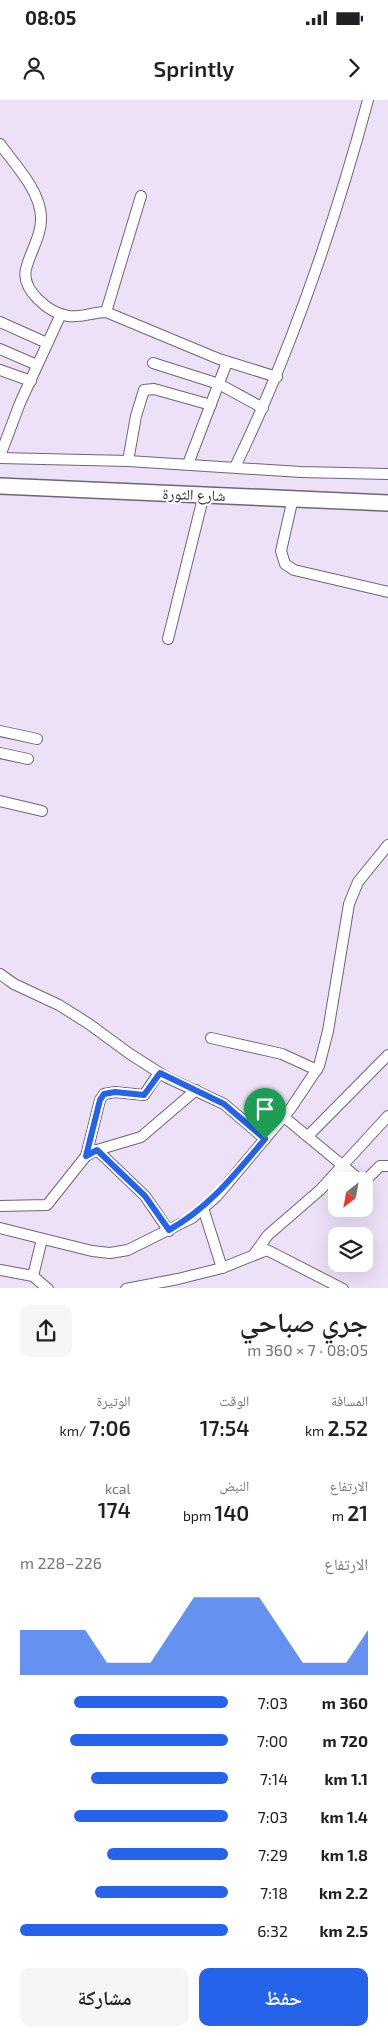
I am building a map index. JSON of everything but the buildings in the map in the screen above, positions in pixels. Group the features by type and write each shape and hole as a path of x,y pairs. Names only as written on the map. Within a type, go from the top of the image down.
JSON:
{"main road":[{"name":"شارع الثورة","path":"0,486 388,503"}],"street":[{"path":"235,467 277,377 329,235 368,100"},
{"path":"0,144 33,191 38,202 41,217 26,269 27,286 47,306 62,314 88,316 106,312 227,362 277,377"},
{"path":"106,312 141,196"},
{"path":"62,314 30,380 0,457 128,461 388,474"},
{"path":"0,322 47,344"},
{"path":"0,349 37,365"},
{"path":"188,464 227,362"},
{"path":"153,363 219,384 264,408"},
{"path":"0,370 30,380"},
{"path":"128,461 136,416 144,390 154,389 211,405"},
{"path":"168,639 204,494"},
{"path":"293,498 281,551 285,564 294,570 388,592"},
{"path":"0,731 37,739"},
{"path":"0,753 28,759"},
{"path":"0,800 42,811"},
{"path":"0,1228 42,1240 110,1253 128,1250 192,1218 217,1196 284,1117 317,1070 326,1039 353,893 358,882 388,845"},
{"path":"0,974 14,984 59,1005 82,1019 160,1073 224,1104 265,1139"},
{"path":"211,1038 282,1054 317,1070"},
{"path":"308,1136 388,1055"},
{"path":"86,1156 100,1100 104,1094 115,1092 144,1095 160,1073"},
{"path":"0,1206 47,1205 86,1156 97,1150 142,1137 196,1090"},
{"path":"255,1254 268,1236 320,1190 388,1116"},
{"path":"284,1117 354,1176 364,1180 380,1166 388,1166"},
{"path":"97,1150 145,1196 169,1230"},
{"path":"203,1208 222,1268"},
{"path":"33,1276 42,1240"},
{"path":"126,1288 178,1279 222,1268 262,1251 272,1251 343,1288"},
{"path":"0,1270 33,1276 47,1288"}],"route":[{"path":"160,1073 224,1104 265,1139 217,1196 192,1218 169,1230 145,1196 97,1150 86,1156 100,1100 104,1094 123,1092 140,1096 144,1095 160,1073"}]}
